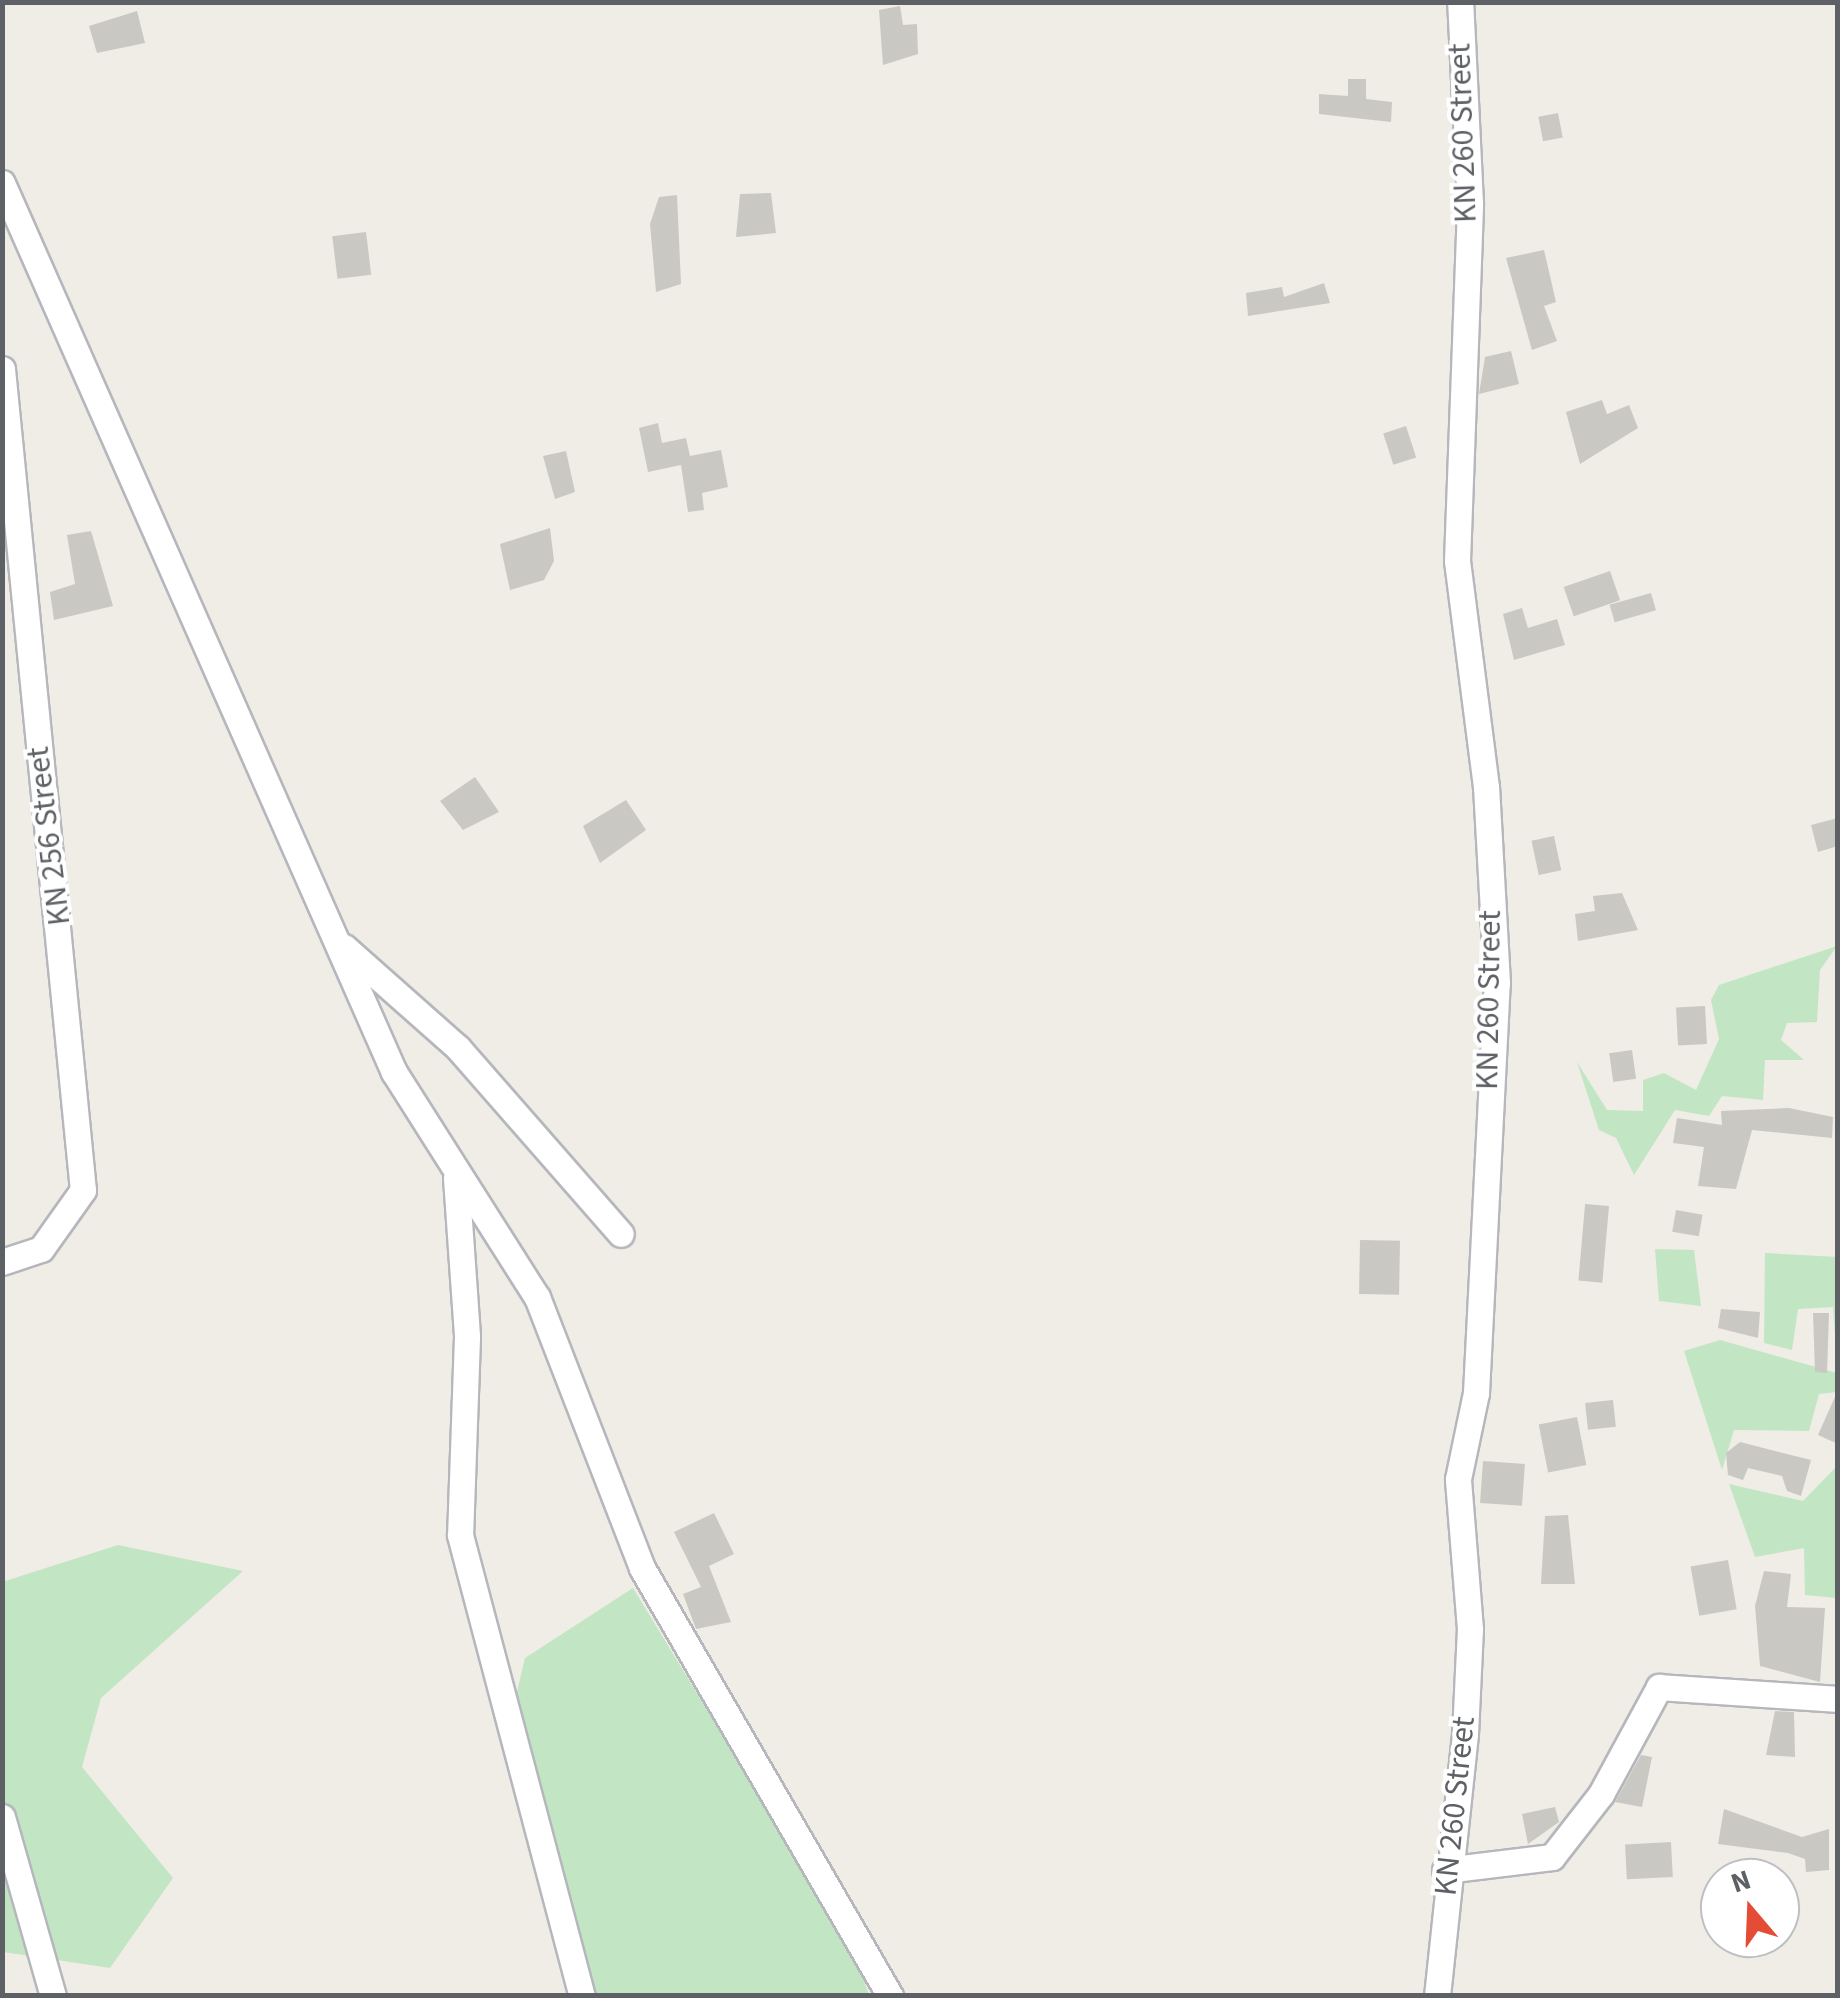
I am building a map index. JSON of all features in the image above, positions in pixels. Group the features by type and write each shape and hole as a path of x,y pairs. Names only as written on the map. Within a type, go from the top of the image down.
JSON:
{"street":[{"name":"KN 260 Street","path":"1437,1996 1445,1870 1465,1734 1470,1629 1458,1478 1476,1392 1497,983 1486,787 1457,561 1470,202 1460,2"},
{"path":"2,183 394,1072 536,1297 650,1584 890,1996"},
{"name":"KN 256 Street","path":"2,370 83,1190 40,1249 2,1262"},
{"path":"338,942 458,1048 621,1234"},
{"path":"455,1172 467,1338 460,1535 582,1996"},
{"path":"1445,1870 1552,1858 1601,1794 1659,1687 1838,1699"},
{"path":"2,1817 53,1996"}],"green space":[{"path":"1837,946 1820,970 1817,1022 1787,1023 1781,1040 1804,1060 1765,1060 1763,1100 1722,1096 1709,1116 1675,1110 1634,1175 1616,1138 1599,1130 1577,1062 1607,1110 1643,1111 1643,1080 1664,1073 1696,1090 1719,1039 1711,1000 1719,985"},
{"path":"1655,1249 1694,1250 1701,1306 1659,1301"},
{"path":"1765,1253 1837,1257 1837,1362 1833,1307 1798,1309 1792,1350 1764,1343"},
{"path":"1720,1340 1837,1373 1837,1392 1819,1394 1809,1431 1734,1430 1722,1470 1684,1351"},
{"path":"1837,1466 1837,1598 1805,1595 1804,1548 1755,1557 1729,1484 1803,1501"},
{"path":"118,1545 243,1571 101,1698 82,1767 173,1878 110,1968 3,1952 2,1582"},
{"path":"633,1588 853,1950 869,1995 588,1995 516,1696 525,1658"}],"building":[{"path":"900,6 903,25 917,24 918,54 883,65 879,10"},
{"path":"137,11 145,43 97,53 89,26"},
{"path":"1348,79 1366,79 1366,99 1392,102 1391,122 1319,114 1319,94 1348,96"},
{"path":"1558,113 1563,138 1543,141 1538,117"},
{"path":"771,193 776,233 736,237 740,194"},
{"path":"677,195 681,284 656,292 650,224 659,197"},
{"path":"366,232 371,275 337,279 332,236"},
{"path":"1544,250 1556,302 1544,306 1557,341 1532,350 1506,258"},
{"path":"1324,283 1330,303 1248,316 1246,293 1282,287 1284,297"},
{"path":"1511,351 1519,384 1479,394 1485,357"},
{"path":"1602,400 1607,414 1629,405 1638,428 1580,464 1566,412"},
{"path":"658,423 662,443 686,438 690,456 721,450 728,487 702,493 704,510 688,512 681,465 648,472 639,428"},
{"path":"1406,426 1416,457 1393,465 1383,433"},
{"path":"566,451 575,492 555,499 543,456"},
{"path":"550,528 554,561 544,580 510,590 500,544"},
{"path":"91,531 113,606 54,620 50,592 75,584 67,535"},
{"path":"1610,571 1620,600 1574,616 1564,587"},
{"path":"1651,593 1656,610 1615,622 1610,605"},
{"path":"1522,608 1528,628 1557,619 1565,645 1514,660 1503,614"},
{"path":"475,777 499,812 463,830 440,801"},
{"path":"626,800 646,830 600,863 583,826"},
{"path":"1838,818 1838,846 1818,852 1811,825"},
{"path":"1554,836 1561,870 1539,875 1532,841"},
{"path":"1622,893 1638,930 1578,941 1575,914 1595,911 1593,896"},
{"path":"1705,1006 1707,1044 1678,1045 1676,1008"},
{"path":"1632,1050 1636,1079 1613,1082 1609,1053"},
{"path":"1789,1108 1833,1117 1832,1138 1752,1130 1736,1189 1698,1186 1704,1147 1673,1143 1677,1118 1722,1125 1721,1111"},
{"path":"1585,1204 1609,1206 1602,1283 1578,1281"},
{"path":"1676,1210 1703,1215 1699,1236 1672,1232"},
{"path":"1360,1240 1400,1241 1399,1295 1359,1294"},
{"path":"1721,1309 1760,1312 1758,1338 1718,1328"},
{"path":"1813,1313 1829,1313 1827,1373 1815,1372"},
{"path":"1838,1390 1838,1444 1818,1435"},
{"path":"1613,1400 1616,1427 1588,1430 1585,1403"},
{"path":"1577,1417 1586,1465 1548,1473 1539,1424"},
{"path":"1740,1442 1811,1460 1801,1496 1787,1491 1782,1476 1748,1468 1743,1480 1728,1475 1726,1453"},
{"path":"1483,1461 1525,1464 1522,1506 1480,1503"},
{"path":"714,1513 734,1554 709,1566 731,1622 696,1629 683,1594 701,1587 674,1532"},
{"path":"1568,1515 1575,1584 1541,1584 1545,1516"},
{"path":"1728,1560 1737,1609 1699,1616 1691,1567"},
{"path":"1764,1571 1791,1574 1787,1607 1825,1608 1820,1682 1760,1666 1755,1606"},
{"path":"1775,1711 1794,1712 1795,1757 1766,1755"},
{"path":"1641,1755 1652,1757 1642,1807 1615,1802"},
{"path":"1555,1807 1559,1822 1528,1844 1522,1814"},
{"path":"1724,1809 1802,1837 1829,1829 1829,1870 1806,1872 1805,1859 1788,1853 1718,1844"},
{"path":"1671,1842 1673,1877 1627,1879 1625,1844"}]}
